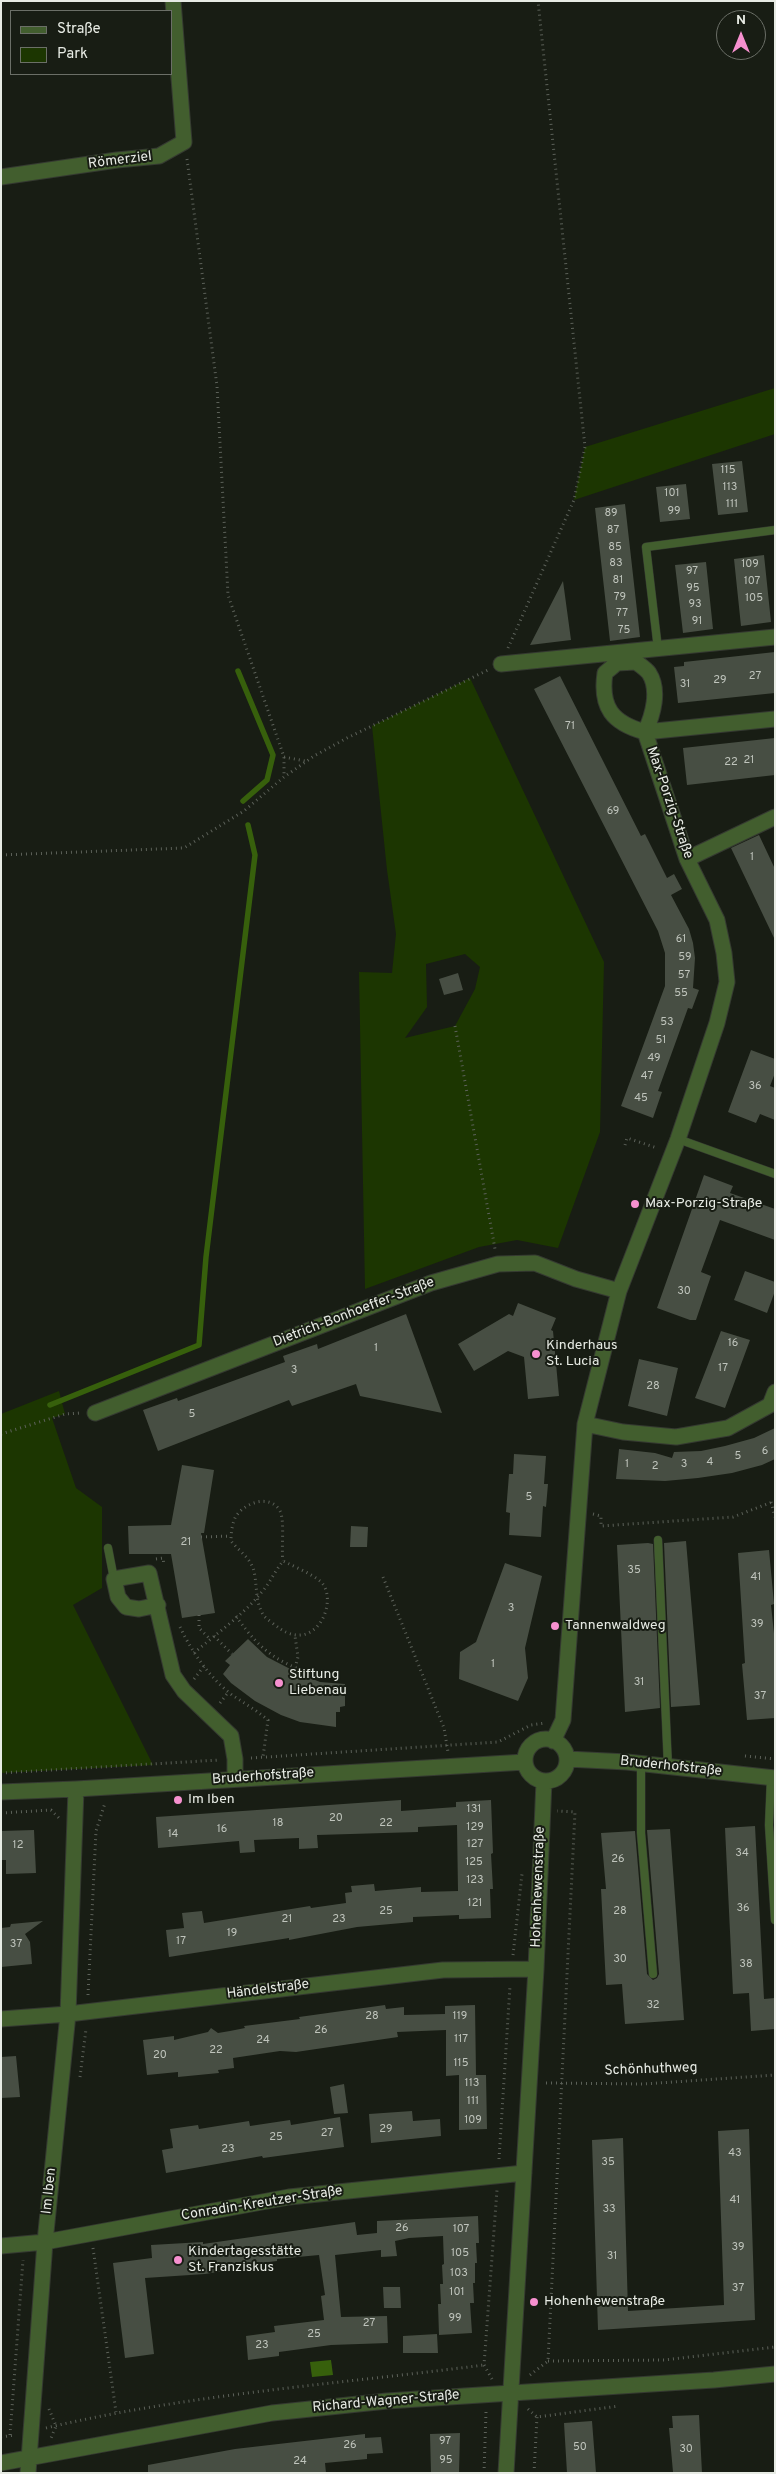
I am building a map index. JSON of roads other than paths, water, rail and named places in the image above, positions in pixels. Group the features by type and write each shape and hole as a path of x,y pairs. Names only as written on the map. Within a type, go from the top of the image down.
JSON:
{"street":[{"name":"Römerziel","path":"1,177 117,160 159,156 184,142 172,1"},
{"name":"Max-Porzig-Straße","path":"645,732 630,728 615,718 605,704 603,691 605,673 616,663 658,649 775,636"},
{"name":"Max-Porzig-Straße","path":"500,664 638,656"},
{"name":"Max-Porzig-Straße","path":"553,1741 563,1720 585,1424 619,1291 678,1139 717,1024 726,982 724,953 717,920 687,859 645,732 652,716 653,685 648,672 638,656"},
{"path":"645,732 775,719"},
{"path":"687,859 775,818"},
{"name":"Dietrich-Bonhoeffer-Straße","path":"95,1413 431,1283 498,1264 535,1263 576,1279 619,1291"},
{"path":"585,1424 623,1432 676,1437 728,1428 770,1405 775,1392"},
{"path":"158,1605 139,1610 126,1607 118,1597 114,1579 150,1573 158,1605 173,1675 184,1691 231,1736 235,1759 235,1779"},
{"path":"553,1741 560,1745 568,1759 566,1768 561,1776 553,1780 544,1781 535,1778 528,1771 526,1754 537,1742 553,1741"},
{"name":"Bruderhofstraße","path":"568,1759 641,1764 773,1778"},
{"name":"Bruderhofstraße","path":"1,1792 526,1762"},
{"name":"Hohenhewenstraße","path":"506,2473 536,1969 544,1781"},
{"name":"Im Iben","path":"28,2466 45,2242 68,2014 76,1789"},
{"name":"Händelstraße","path":"1,2019 68,2014 443,1970 536,1969"},
{"name":"Conradin-Kreutzer-Straße","path":"1,2246 45,2242 289,2197 524,2173"},
{"name":"Richard-Wagner-Straße","path":"1,2463 28,2466 272,2413 510,2392 714,2380 775,2374"}],"lane":[{"path":"658,649 646,547 775,530"},
{"path":"678,1139 775,1174"},
{"path":"658,1540 668,1767"},
{"path":"108,1548 114,1579"},
{"path":"641,1764 641,1833 653,1974"},
{"path":"773,1778 769,1825 775,1920"}],"waterway":[{"path":"238,671 273,755 267,780 243,801"},
{"path":"50,1405 199,1345 206,1257 255,855 248,825"}],"place":[{"name":"Max-Porzig-Straße","path":"635,1204"},
{"name":"Kinderhaus St. Lucia","path":"536,1354"},
{"name":"Tannenwaldweg","path":"555,1626"},
{"name":"Stiftung Liebenau","path":"279,1683"},
{"name":"Im Iben","path":"178,1800"},
{"name":"Kindertagesstätte St. Franziskus","path":"178,2260"},
{"name":"Hohenhewenstraße","path":"534,2302"}]}
